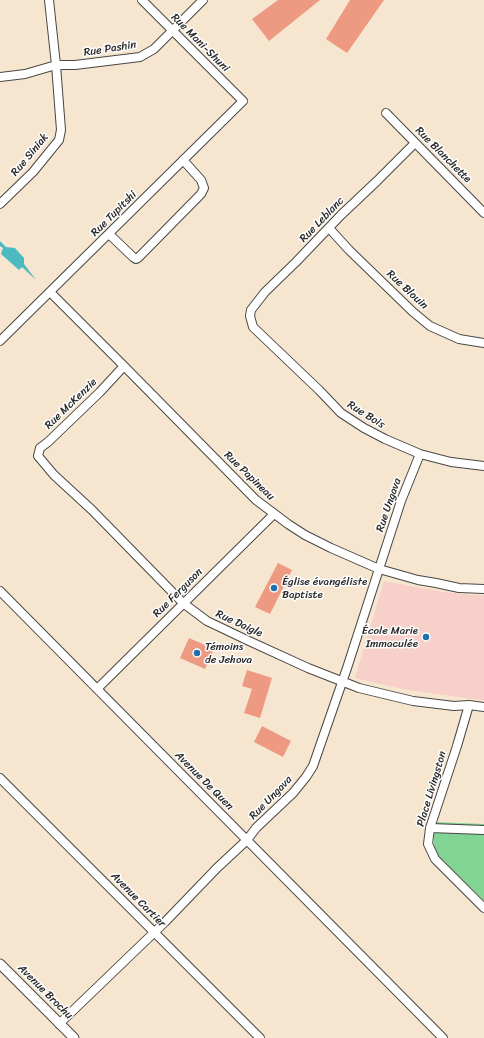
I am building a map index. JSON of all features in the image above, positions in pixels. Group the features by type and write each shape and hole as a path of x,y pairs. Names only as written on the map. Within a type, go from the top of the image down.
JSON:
{"street":[{"name":"Rue Siniak","path":"0,204 33,172 58,140 61,130 49,0"},
{"name":"Rue Mani-Shuni","path":"142,0 243,101"},
{"name":"Rue Pashin","path":"0,77 25,74 56,65 75,65 140,57 154,49 202,0"},
{"name":"Rue Tupitshi","path":"0,342 243,101"},
{"name":"Rue Blanchette","path":"386,112 484,213"},
{"name":"Rue Leblanc","path":"250,316 251,310 264,292 415,143"},
{"path":"109,234 132,257 136,259 144,253 202,194 204,188 201,180 183,160"},
{"name":"Rue Blouin","path":"329,228 349,250 413,312 430,326 459,339 484,343"},
{"name":"Rue Papineau","path":"50,292 256,500 274,514 305,535 379,569 418,580 459,588 484,589"},
{"name":"Rue Bois","path":"250,316 253,327 341,413 364,428 385,440 420,454 451,462 484,466"},
{"name":"Rue McKenzie","path":"40,458 38,456 40,448 100,392 124,366"},
{"name":"Rue Ungava","path":"59,1024 247,840 256,828 293,793 313,766 343,681 401,501 420,454"},
{"name":"Rue Daigle","path":"40,458 54,475 92,510 183,603 207,621 308,668 359,688 413,701 454,706 469,705 484,707"},
{"name":"Rue Ferguson","path":"97,688 274,514"},
{"name":"Avenue De Quen","path":"0,591 443,1038"},
{"name":"Place Livingston","path":"469,705 430,828 428,844 435,859 484,908"},
{"name":"Avenue Cartier","path":"0,778 260,1038"},
{"path":"430,828 484,830"},
{"name":"Avenue Brochu","path":"0,964 69,1036"}],"shaded area":[{"name":"École Marie Immaculée","path":"384,581 444,592 484,595 484,700 402,689 355,678"}],"green space":[{"path":"434,822 484,824 484,901 434,851"}],"water":[{"path":"0,241 6,247 15,248 24,258 24,264 36,280 22,267 19,270 1,254 3,248 0,246"}],"building":[{"path":"278,0 320,0 269,41 252,19"},
{"path":"350,0 384,0 347,53 326,39"},
{"name":"Église évangéliste Baptiste","path":"278,563 292,570 270,614 255,607"},
{"name":"Témoins de Jehova","path":"189,638 214,649 205,669 180,658"},
{"path":"247,670 272,678 260,718 244,713 252,689 242,686"},
{"path":"262,726 291,741 283,757 254,742"}],"place":[{"name":"Église évangéliste Baptiste","path":"274,588"},
{"name":"École Marie Immaculée","path":"426,637"},
{"name":"Témoins de Jehova","path":"197,653"}]}
